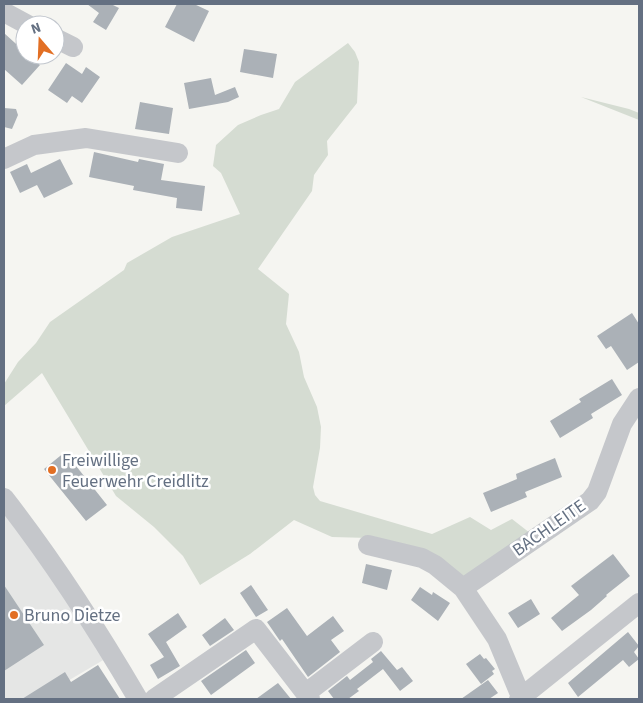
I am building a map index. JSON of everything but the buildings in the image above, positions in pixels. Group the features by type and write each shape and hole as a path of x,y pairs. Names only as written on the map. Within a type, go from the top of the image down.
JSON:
{"street":[{"path":"4,12 15,18"},
{"path":"65,43 73,47"},
{"path":"4,159 34,145 86,138 178,153"},
{"name":"BACHLEITE","path":"464,588 590,500 597,492 622,424 639,398"},
{"path":"4,498 65,580 138,699"},
{"path":"368,545 422,558 435,565 464,588 497,639 520,699 639,603"},
{"path":"154,699 256,629 308,696 373,642"}],"shaded area":[{"path":"348,43 355,52 359,62 357,103 327,141 328,155 314,175 312,191 258,269 289,294 286,324 299,352 304,377 317,407 321,427 320,448 313,487 315,495 320,501 432,534 470,517 491,530 512,519 530,533 467,580 369,538 332,537 294,520 250,554 200,585 183,556 154,527 116,496 42,373 4,406 4,384 18,362 36,343 50,322 124,270 127,263 172,237 240,214 221,173 213,166 216,145 238,125 279,109 295,82"},
{"path":"581,97 629,109 639,113 639,120"},
{"path":"4,513 43,561 105,659 37,699 4,699"}],"place":[{"name":"Freiwillige Feuerwehr Creidlitz","path":"52,470"},
{"name":"Bruno Dietze","path":"14,615"}]}
